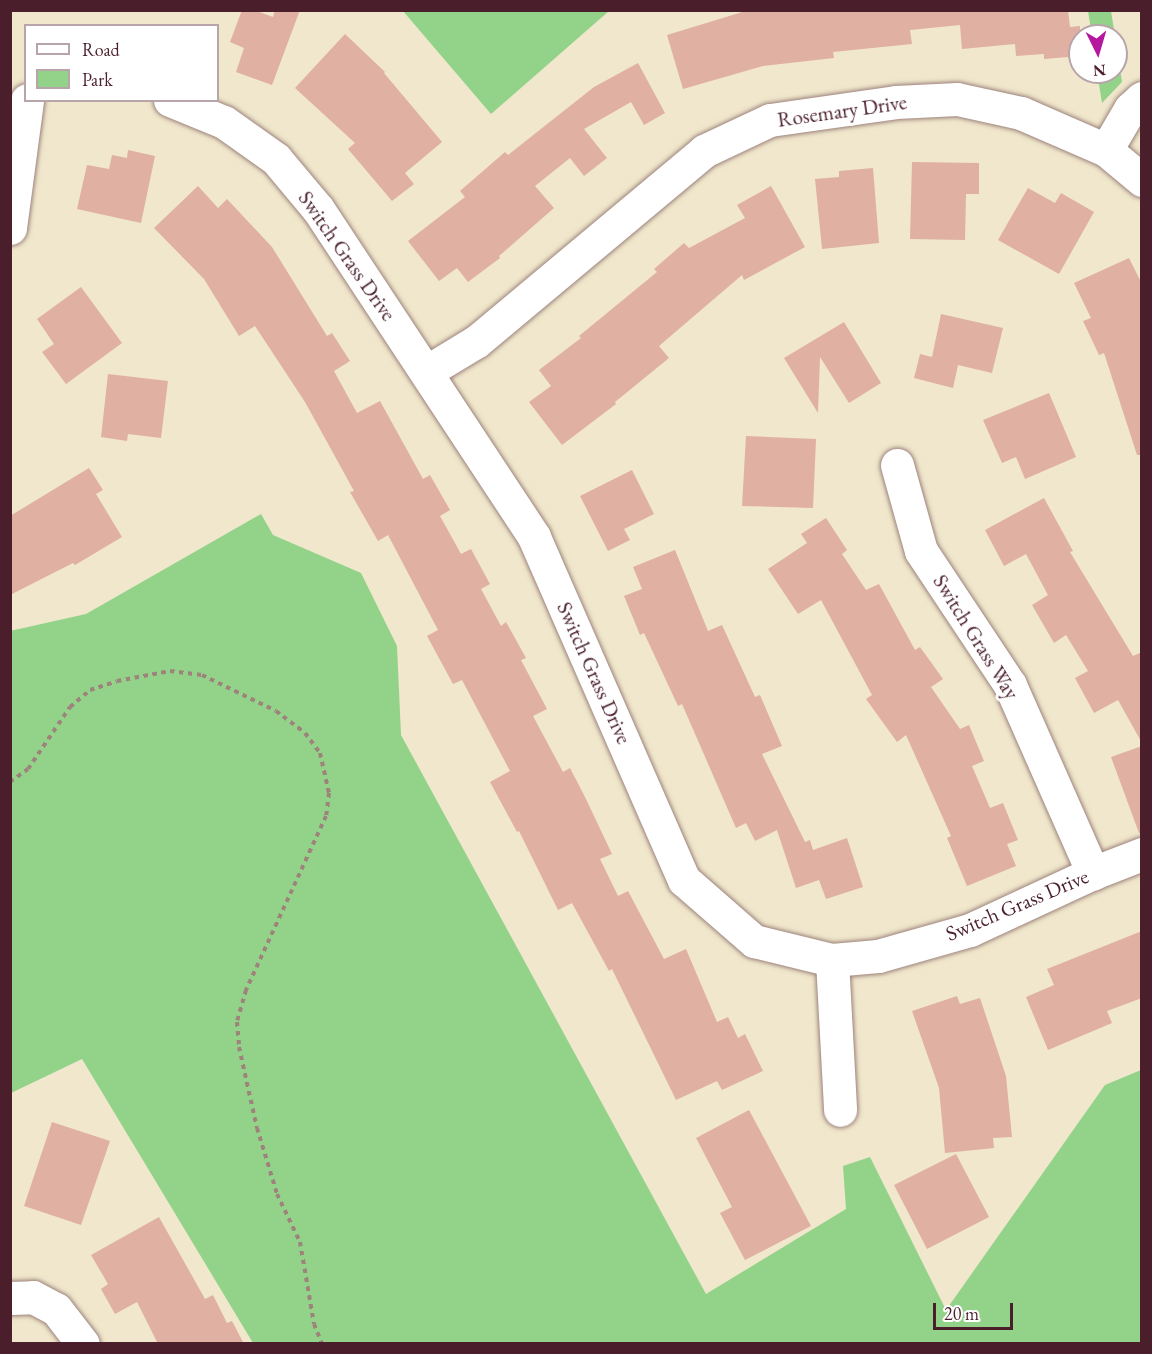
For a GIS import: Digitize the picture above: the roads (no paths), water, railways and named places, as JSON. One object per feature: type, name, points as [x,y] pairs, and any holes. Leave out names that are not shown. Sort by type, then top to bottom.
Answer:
[{"type":"street","points":[[1106,150],[1130,109],[1142,98]]},
{"type":"street","name":"Rosemary Drive","points":[[426,372],[477,341],[704,151],[770,120],[896,102],[957,99],[1021,113],[1106,150],[1142,180]]},
{"type":"street","points":[[10,228],[27,102]]},
{"type":"street","name":"Switch Grass Drive","points":[[175,102],[224,122],[276,159],[318,209],[534,537],[684,880],[754,941],[832,960],[878,956],[970,930],[1093,873],[1142,854]]},
{"type":"street","name":"Switch Grass Way","points":[[897,465],[921,550],[1010,685],[1093,873]]},
{"type":"street","points":[[832,960],[840,1110]]},
{"type":"street","points":[[10,1298],[33,1297],[56,1309],[82,1344]]}]
